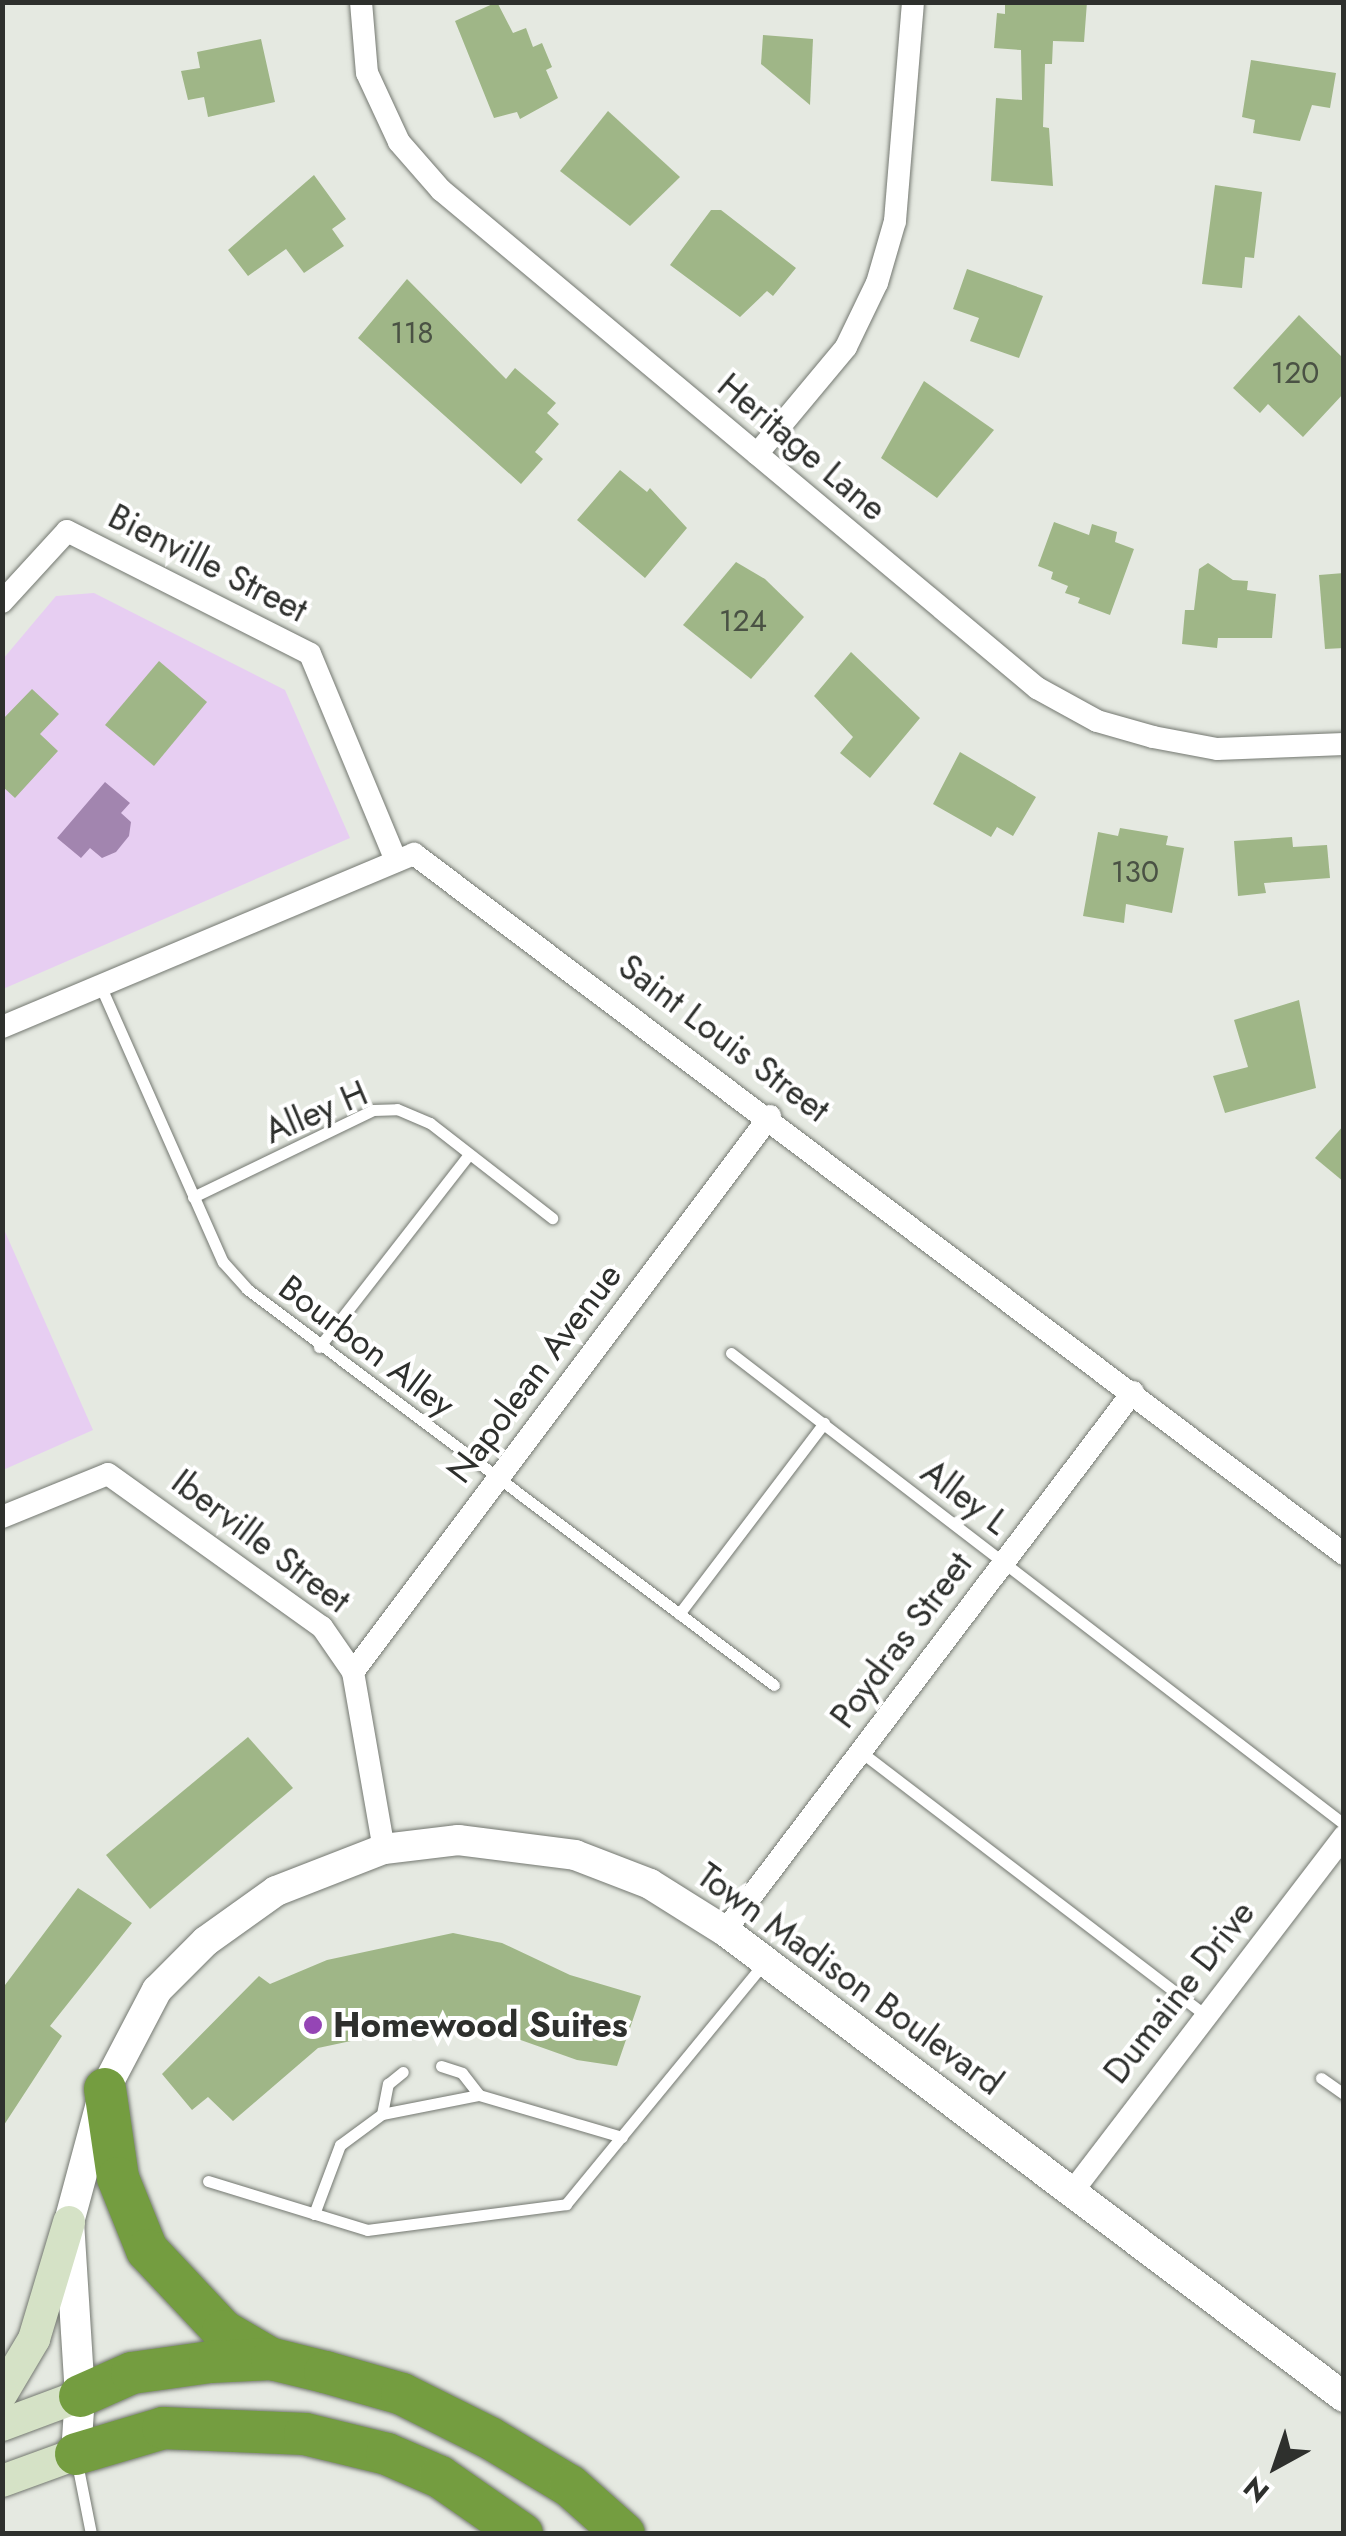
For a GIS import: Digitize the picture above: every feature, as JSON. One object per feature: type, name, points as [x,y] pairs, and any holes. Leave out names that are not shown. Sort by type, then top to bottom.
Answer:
[{"type":"highway","points":[[106,2089],[118,2178],[147,2250],[188,2300],[223,2331],[272,2359],[402,2394],[490,2438],[570,2486],[624,2534]]},
{"type":"highway","points":[[80,2396],[132,2372],[272,2359]]},
{"type":"highway","points":[[76,2454],[163,2428],[304,2434],[386,2454],[440,2478],[522,2534]]},
{"type":"main road","points":[[2,2393],[34,2338],[69,2222]]},
{"type":"main road","points":[[2,2425],[80,2396]]},
{"type":"main road","points":[[2,2481],[76,2454]]},
{"type":"street","name":"Heritage Lane","points":[[360,2],[367,73],[399,142],[441,190],[1038,688],[1098,721],[1217,748],[1344,744]]},
{"type":"street","points":[[756,454],[846,346],[877,284],[894,221],[914,2]]},
{"type":"street","name":"Bienville Street","points":[[2,602],[67,531],[310,654],[396,861]]},
{"type":"street","name":"Saint Louis Street","points":[[396,861],[414,854],[434,864],[1344,1554]]},
{"type":"street","points":[[2,1026],[396,861]]},
{"type":"street","name":"Napolean Avenue","points":[[353,1672],[770,1116]]},
{"type":"street","name":"Poydras Street","points":[[725,1931],[1133,1392]]},
{"type":"street","name":"Iberville Street","points":[[2,1517],[108,1474],[322,1627],[353,1672],[384,1849]]},
{"type":"street","name":"Dumaine Drive","points":[[1072,2192],[1204,2014],[1344,1836]]},
{"type":"street","name":"Town Madison Boulevard","points":[[76,2454],[80,2396],[69,2222],[106,2089],[157,1990],[206,1940],[276,1891],[384,1849],[504,1842],[575,1855],[650,1884],[725,1931],[1344,2397]]},
{"type":"lane","name":"Bourbon Alley","points":[[100,985],[223,1262],[319,1347],[774,1685]]},
{"type":"lane","name":"Alley H","points":[[193,1198],[373,1110],[397,1110],[430,1123],[552,1218]]},
{"type":"lane","points":[[319,1347],[469,1154]]},
{"type":"lane","name":"Alley L","points":[[731,1353],[1344,1824]]},
{"type":"lane","points":[[679,1614],[824,1423]]},
{"type":"lane","points":[[860,1752],[1204,2014]]},
{"type":"lane","points":[[208,2180],[367,2230],[566,2204],[765,1961]]},
{"type":"lane","points":[[441,2066],[462,2073],[479,2095]]},
{"type":"lane","points":[[382,2114],[388,2084],[403,2072]]},
{"type":"lane","points":[[1321,2078],[1344,2094]]},
{"type":"lane","points":[[314,2214],[340,2145],[382,2114],[479,2095],[622,2136]]},
{"type":"lane","points":[[76,2454],[91,2534]]},
{"type":"shaded area","points":[[94,593],[285,690],[350,838],[3,989],[3,659],[56,596]]},
{"type":"shaded area","points":[[105,782],[130,803],[121,813],[131,822],[129,836],[116,852],[102,858],[90,848],[81,858],[57,838]]},
{"type":"shaded area","points":[[2,1225],[93,1430],[3,1470],[2,1470]]},
{"type":"building","points":[[497,2],[513,33],[526,28],[533,47],[542,43],[552,67],[546,70],[558,98],[520,119],[517,112],[494,118],[455,21]]},
{"type":"building","points":[[1005,2],[1087,2],[1084,42],[1053,41],[1052,64],[1045,64],[1043,127],[1049,128],[1053,186],[991,181],[996,98],[1022,100],[1021,50],[994,48],[997,13],[1005,14]]},
{"type":"building","points":[[763,35],[813,39],[810,105],[761,64]]},
{"type":"building","points":[[261,39],[275,102],[208,117],[204,97],[188,100],[181,71],[200,68],[197,52]]},
{"type":"building","points":[[1251,60],[1336,73],[1330,108],[1312,105],[1300,141],[1253,133],[1255,120],[1242,117]]},
{"type":"building","points":[[608,111],[680,177],[630,226],[560,171]]},
{"type":"building","points":[[314,175],[346,219],[332,229],[344,246],[304,273],[286,249],[248,276],[228,250]]},
{"type":"building","points":[[1215,185],[1262,192],[1254,258],[1245,257],[1242,288],[1202,284]]},
{"type":"building","points":[[711,210],[721,210],[796,268],[773,296],[767,291],[740,317],[670,265]]},
{"type":"building","points":[[967,269],[1043,296],[1019,358],[970,341],[979,318],[953,309]]},
{"type":"building","points":[[407,279],[506,379],[515,368],[556,403],[547,413],[559,424],[535,452],[543,459],[521,484],[358,338]]},
{"type":"building","points":[[1299,315],[1344,359],[1344,393],[1303,437],[1268,404],[1260,413],[1233,388]]},
{"type":"building","points":[[924,381],[994,430],[937,498],[881,458]]},
{"type":"building","points":[[620,470],[647,492],[650,488],[687,528],[645,578],[577,520]]},
{"type":"building","points":[[1054,522],[1089,535],[1092,524],[1117,532],[1115,542],[1134,549],[1110,615],[1078,603],[1080,598],[1065,593],[1068,586],[1051,579],[1053,572],[1038,566]]},
{"type":"building","points":[[736,562],[765,579],[804,617],[751,679],[683,625]]},
{"type":"building","points":[[1208,563],[1233,580],[1248,581],[1247,590],[1276,594],[1272,638],[1218,638],[1217,648],[1182,644],[1185,610],[1194,610],[1199,569]]},
{"type":"building","points":[[1344,573],[1344,648],[1325,649],[1319,575]]},
{"type":"building","points":[[851,652],[920,718],[870,778],[840,753],[853,737],[814,696]]},
{"type":"building","points":[[159,661],[207,702],[154,766],[105,725]]},
{"type":"building","points":[[32,689],[59,714],[40,734],[58,751],[15,798],[2,786],[2,720]]},
{"type":"building","points":[[960,752],[1036,797],[1013,836],[997,827],[991,837],[933,804]]},
{"type":"building","points":[[1120,828],[1168,836],[1166,845],[1184,848],[1172,913],[1126,904],[1124,923],[1083,916],[1098,832],[1118,836]]},
{"type":"building","points":[[1292,837],[1293,847],[1327,845],[1330,878],[1264,883],[1266,893],[1238,896],[1234,841]]},
{"type":"building","points":[[1299,1000],[1316,1088],[1225,1113],[1213,1076],[1248,1067],[1234,1020]]},
{"type":"building","points":[[1344,1125],[1344,1182],[1315,1158]]},
{"type":"building","points":[[248,1737],[293,1788],[150,1909],[106,1855]]},
{"type":"building","points":[[78,1888],[132,1923],[50,2026],[62,2036],[2,2128],[2,1989]]},
{"type":"building","name":"Homewood Suites","points":[[453,1933],[502,1943],[570,1975],[641,1996],[617,2066],[577,2060],[459,2018],[318,2048],[233,2121],[208,2097],[192,2110],[162,2074],[259,1976],[270,1984],[327,1960]]},
{"type":"place","name":"Homewood Suites","points":[[313,2025]]}]
